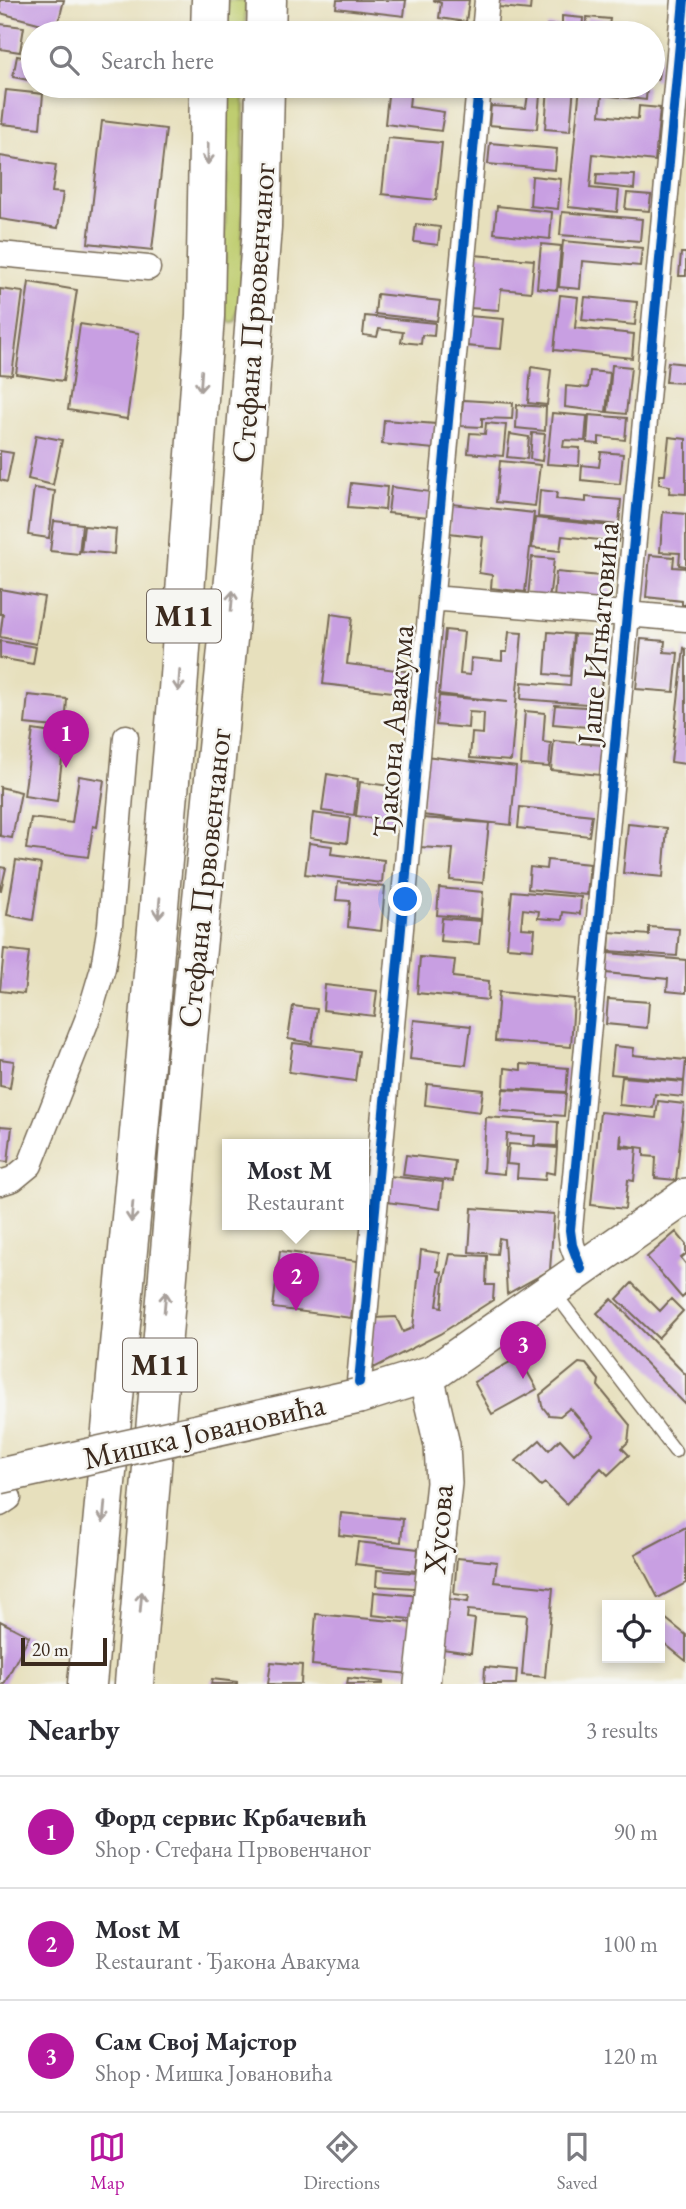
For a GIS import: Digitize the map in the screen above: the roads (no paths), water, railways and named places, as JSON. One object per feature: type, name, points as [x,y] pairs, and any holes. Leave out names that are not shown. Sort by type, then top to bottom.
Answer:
[{"type":"highway","points":[[210,21],[211,0]]},
{"type":"highway","points":[[267,0],[267,21]]},
{"type":"highway","name":"Стефана Првовенчаног","points":[[97,1586],[179,677],[205,316],[209,98]]},
{"type":"highway","name":"Стефана Првовенчаног","points":[[136,1679],[186,1059],[236,559],[262,227],[265,98]]},
{"type":"highway","points":[[74,1684],[83,1634],[97,1586]]},
{"type":"highway","name":"M11","points":[[87,1684],[97,1586]]},
{"type":"main road","name":"Мишка Јовановића","points":[[3,1492],[359,1389],[426,1376],[446,1365],[581,1269],[682,1206]]},
{"type":"main road","name":"Хусова","points":[[422,1684],[444,1483],[442,1445],[426,1376]]},
{"type":"street","points":[[485,21],[487,0]]},
{"type":"street","name":"Јаше Игњатовића","points":[[581,1269],[572,1245],[570,1230],[684,0]]},
{"type":"street","name":"Ђакона Авакума","points":[[359,1389],[478,98]]},
{"type":"street","points":[[0,254],[148,268]]},
{"type":"street","points":[[432,598],[686,619]]},
{"type":"street","points":[[0,1183],[13,1179],[30,1165],[89,1015],[103,968],[110,925],[126,737]]},
{"type":"lane","points":[[553,1290],[675,1451]]},
{"type":"place","name":"Форд сервис Крбачевић","points":[[66,768]]},
{"type":"place","name":"Most M","points":[[296,1311]]},
{"type":"place","name":"Сам Свој Мајстор","points":[[523,1379]]}]
